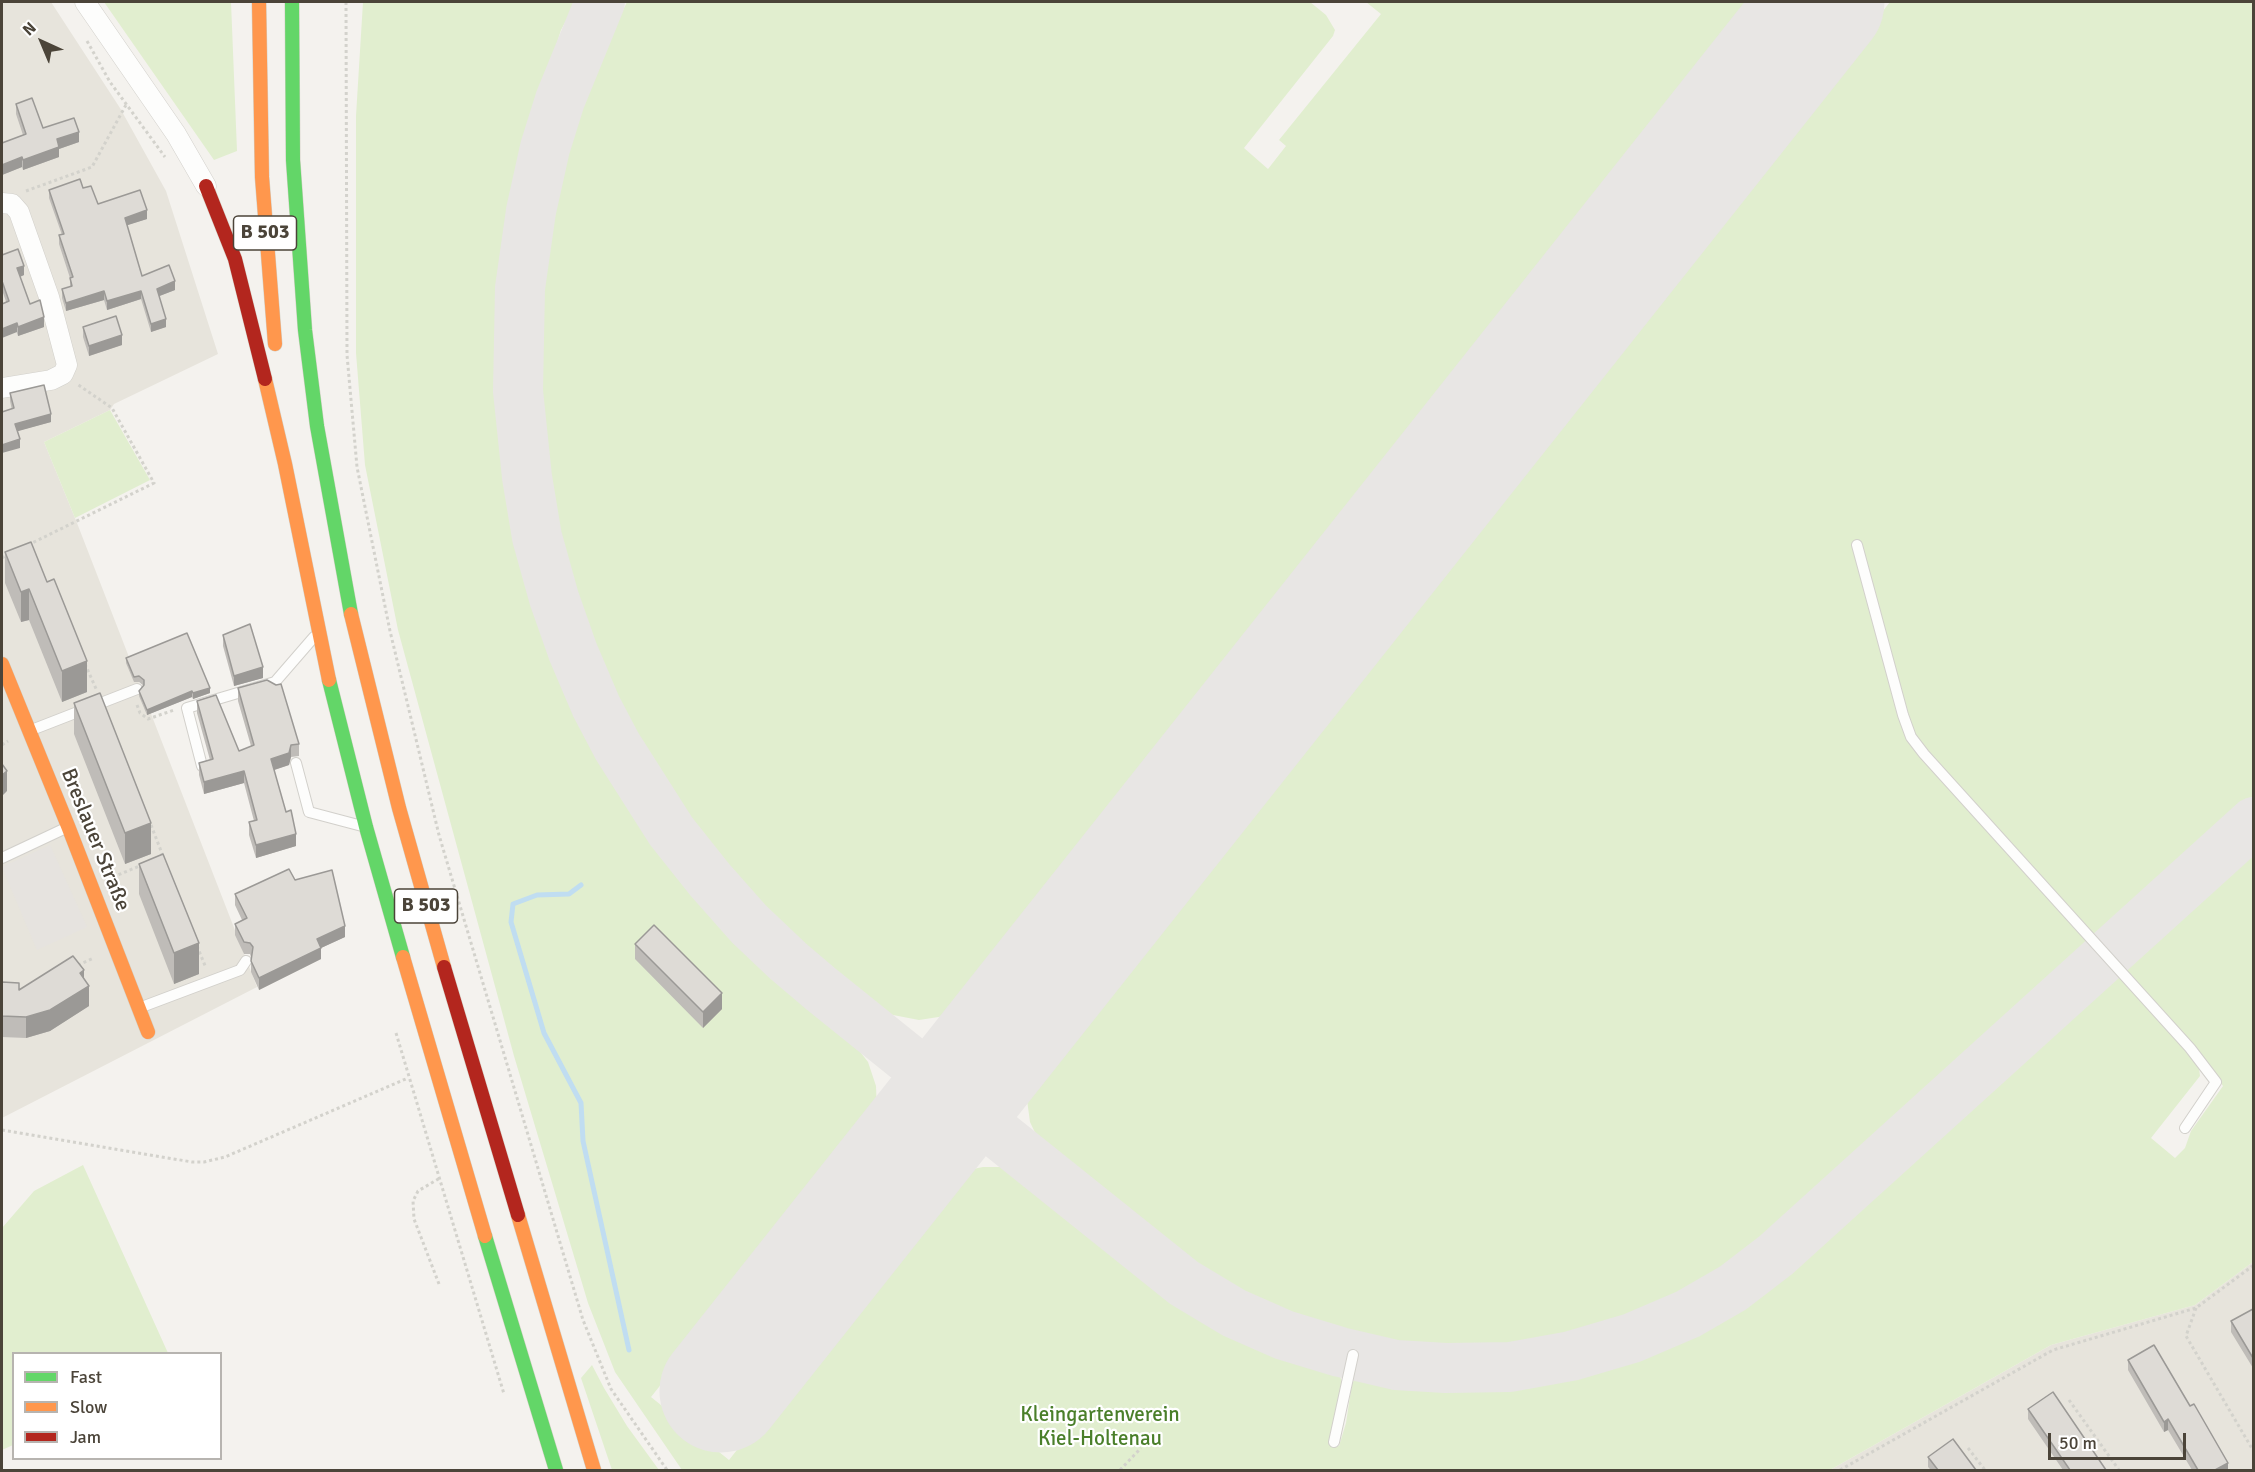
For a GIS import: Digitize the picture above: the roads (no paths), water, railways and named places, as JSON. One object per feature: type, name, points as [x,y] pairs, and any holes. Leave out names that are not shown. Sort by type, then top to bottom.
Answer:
[{"type":"main road","name":"B 503","points":[[259,2],[262,177],[285,464],[337,717],[366,827],[465,1171],[556,1470]]},
{"type":"main road","name":"B 503","points":[[292,2],[293,160],[305,330],[321,448],[357,644],[427,909],[594,1470]]},
{"type":"main road","points":[[206,186],[238,268],[285,464]]},
{"type":"main road","name":"Breslauer Straße","points":[[2,664],[148,1032]]},
{"type":"street","points":[[85,2],[176,134],[206,186]]},
{"type":"street","points":[[2,388],[51,380],[63,374],[67,365],[49,297],[19,212],[7,203]]},
{"type":"lane","points":[[1857,545],[1911,737],[2190,1048],[2216,1082],[2185,1128]]},
{"type":"lane","points":[[202,766],[187,708],[276,686],[319,632]]},
{"type":"lane","points":[[29,731],[134,691]]},
{"type":"lane","points":[[296,763],[309,812],[366,827]]},
{"type":"lane","points":[[2,858],[68,826]]},
{"type":"lane","points":[[139,1008],[240,970],[246,961]]},
{"type":"lane","points":[[1334,1442],[1353,1355]]},
{"type":"waterway","points":[[581,885],[569,894],[537,895],[513,904],[511,922],[544,1033],[581,1103],[583,1141],[629,1350]]},
{"type":"park label","name":"Kleingartenverein Kiel-Holtenau","points":[[1100,1427]]}]
